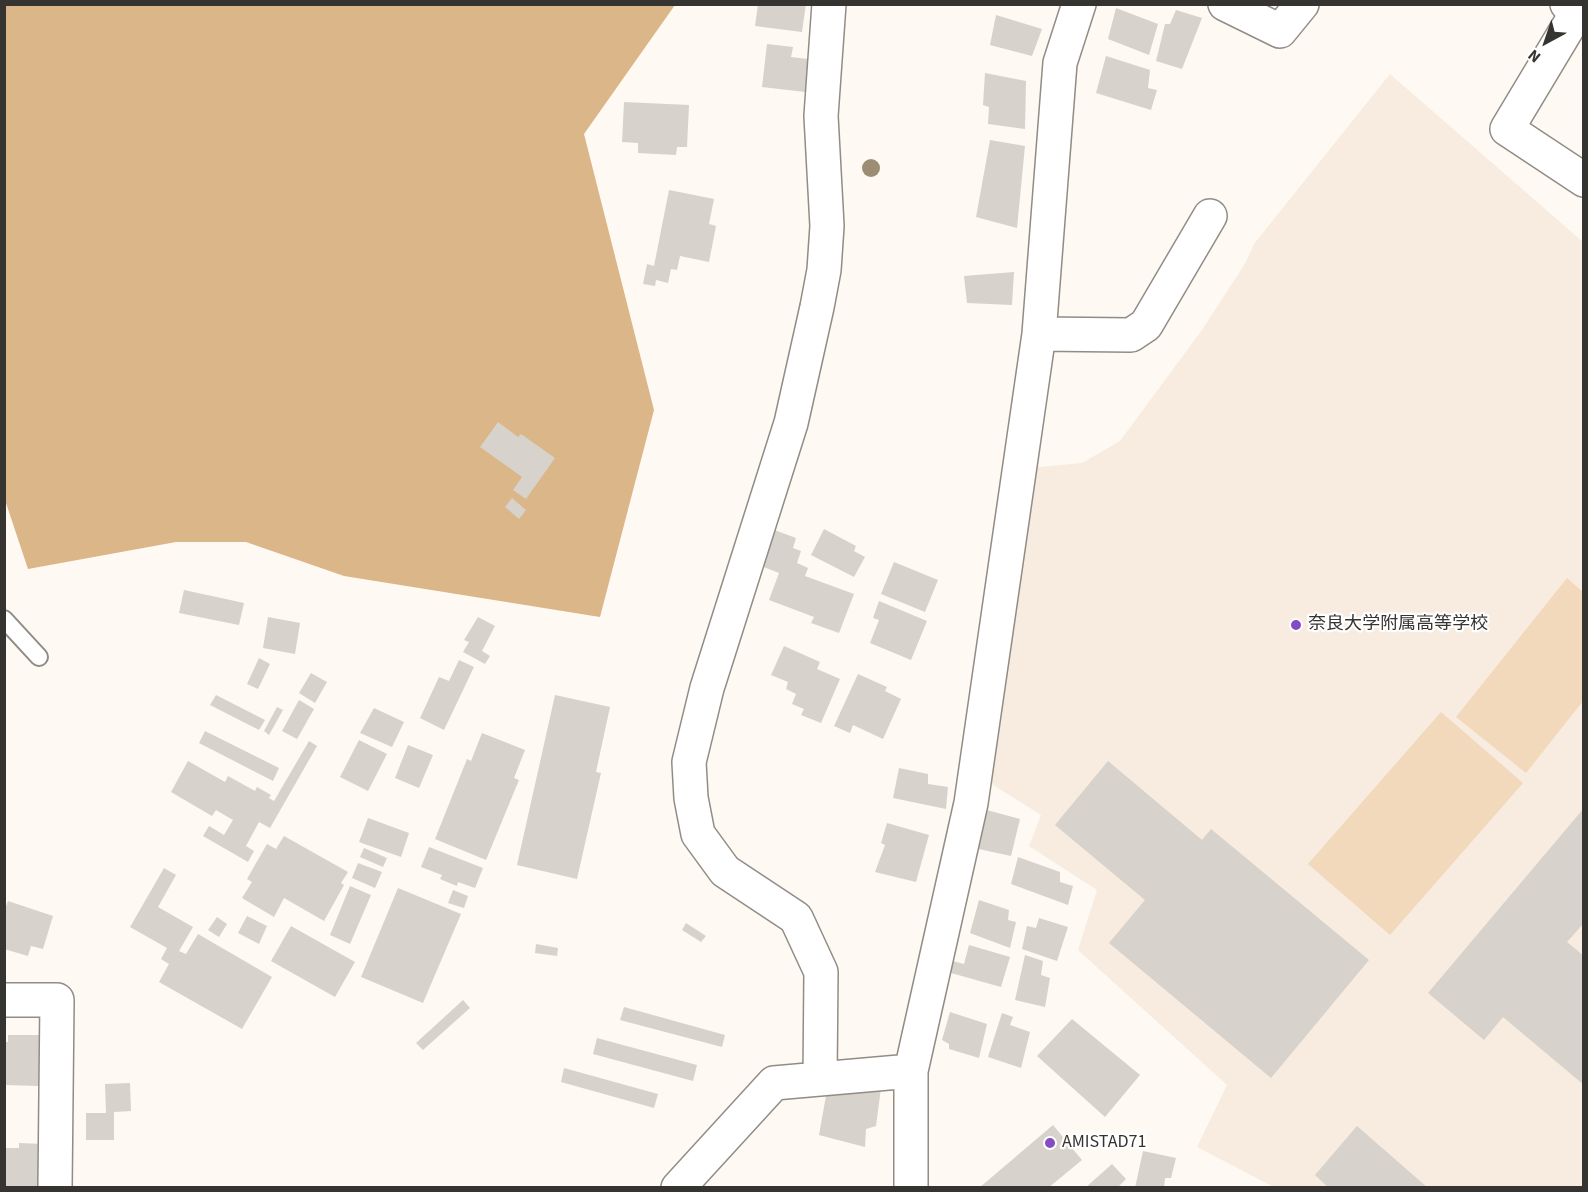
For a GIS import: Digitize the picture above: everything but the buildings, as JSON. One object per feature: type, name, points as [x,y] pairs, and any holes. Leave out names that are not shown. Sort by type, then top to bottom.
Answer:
[{"type":"street","points":[[820,1079],[821,972],[796,918],[725,871],[698,834],[691,798],[689,762],[707,688],[790,423],[819,297],[827,226],[820,116],[829,4]]},
{"type":"street","points":[[911,1188],[911,1071],[971,803],[1039,334],[1060,63],[1079,4]]},
{"type":"street","points":[[1225,4],[1280,31],[1302,4]]},
{"type":"street","points":[[1567,4],[1576,14],[1507,129],[1584,180]]},
{"type":"street","points":[[1039,334],[1131,335],[1146,325],[1210,216]]},
{"type":"street","points":[[4,1000],[57,1000],[55,1188]]},
{"type":"street","points":[[678,1188],[774,1083],[911,1071]]},
{"type":"lane","points":[[4,619],[39,657]]},
{"type":"shaded area","points":[[4,5],[675,5],[584,134],[654,410],[600,617],[344,576],[246,542],[176,542],[28,569],[4,497]]},
{"type":"shaded area","name":"奈良大学附属高等学校","points":[[1390,74],[1583,242],[1583,1187],[1274,1187],[1197,1147],[1227,1085],[1078,950],[1097,890],[1029,846],[1041,815],[987,781],[1029,468],[1082,463],[1120,441],[1202,330],[1246,262],[1254,244]]},
{"type":"shaded area","points":[[1567,578],[1583,592],[1583,701],[1526,773],[1456,717]]},
{"type":"shaded area","points":[[1441,712],[1523,783],[1390,935],[1308,864]]},
{"type":"place","name":"奈良大学附属高等学校","points":[[1296,625]]},
{"type":"place","name":"AMISTAD71","points":[[1050,1143]]}]
